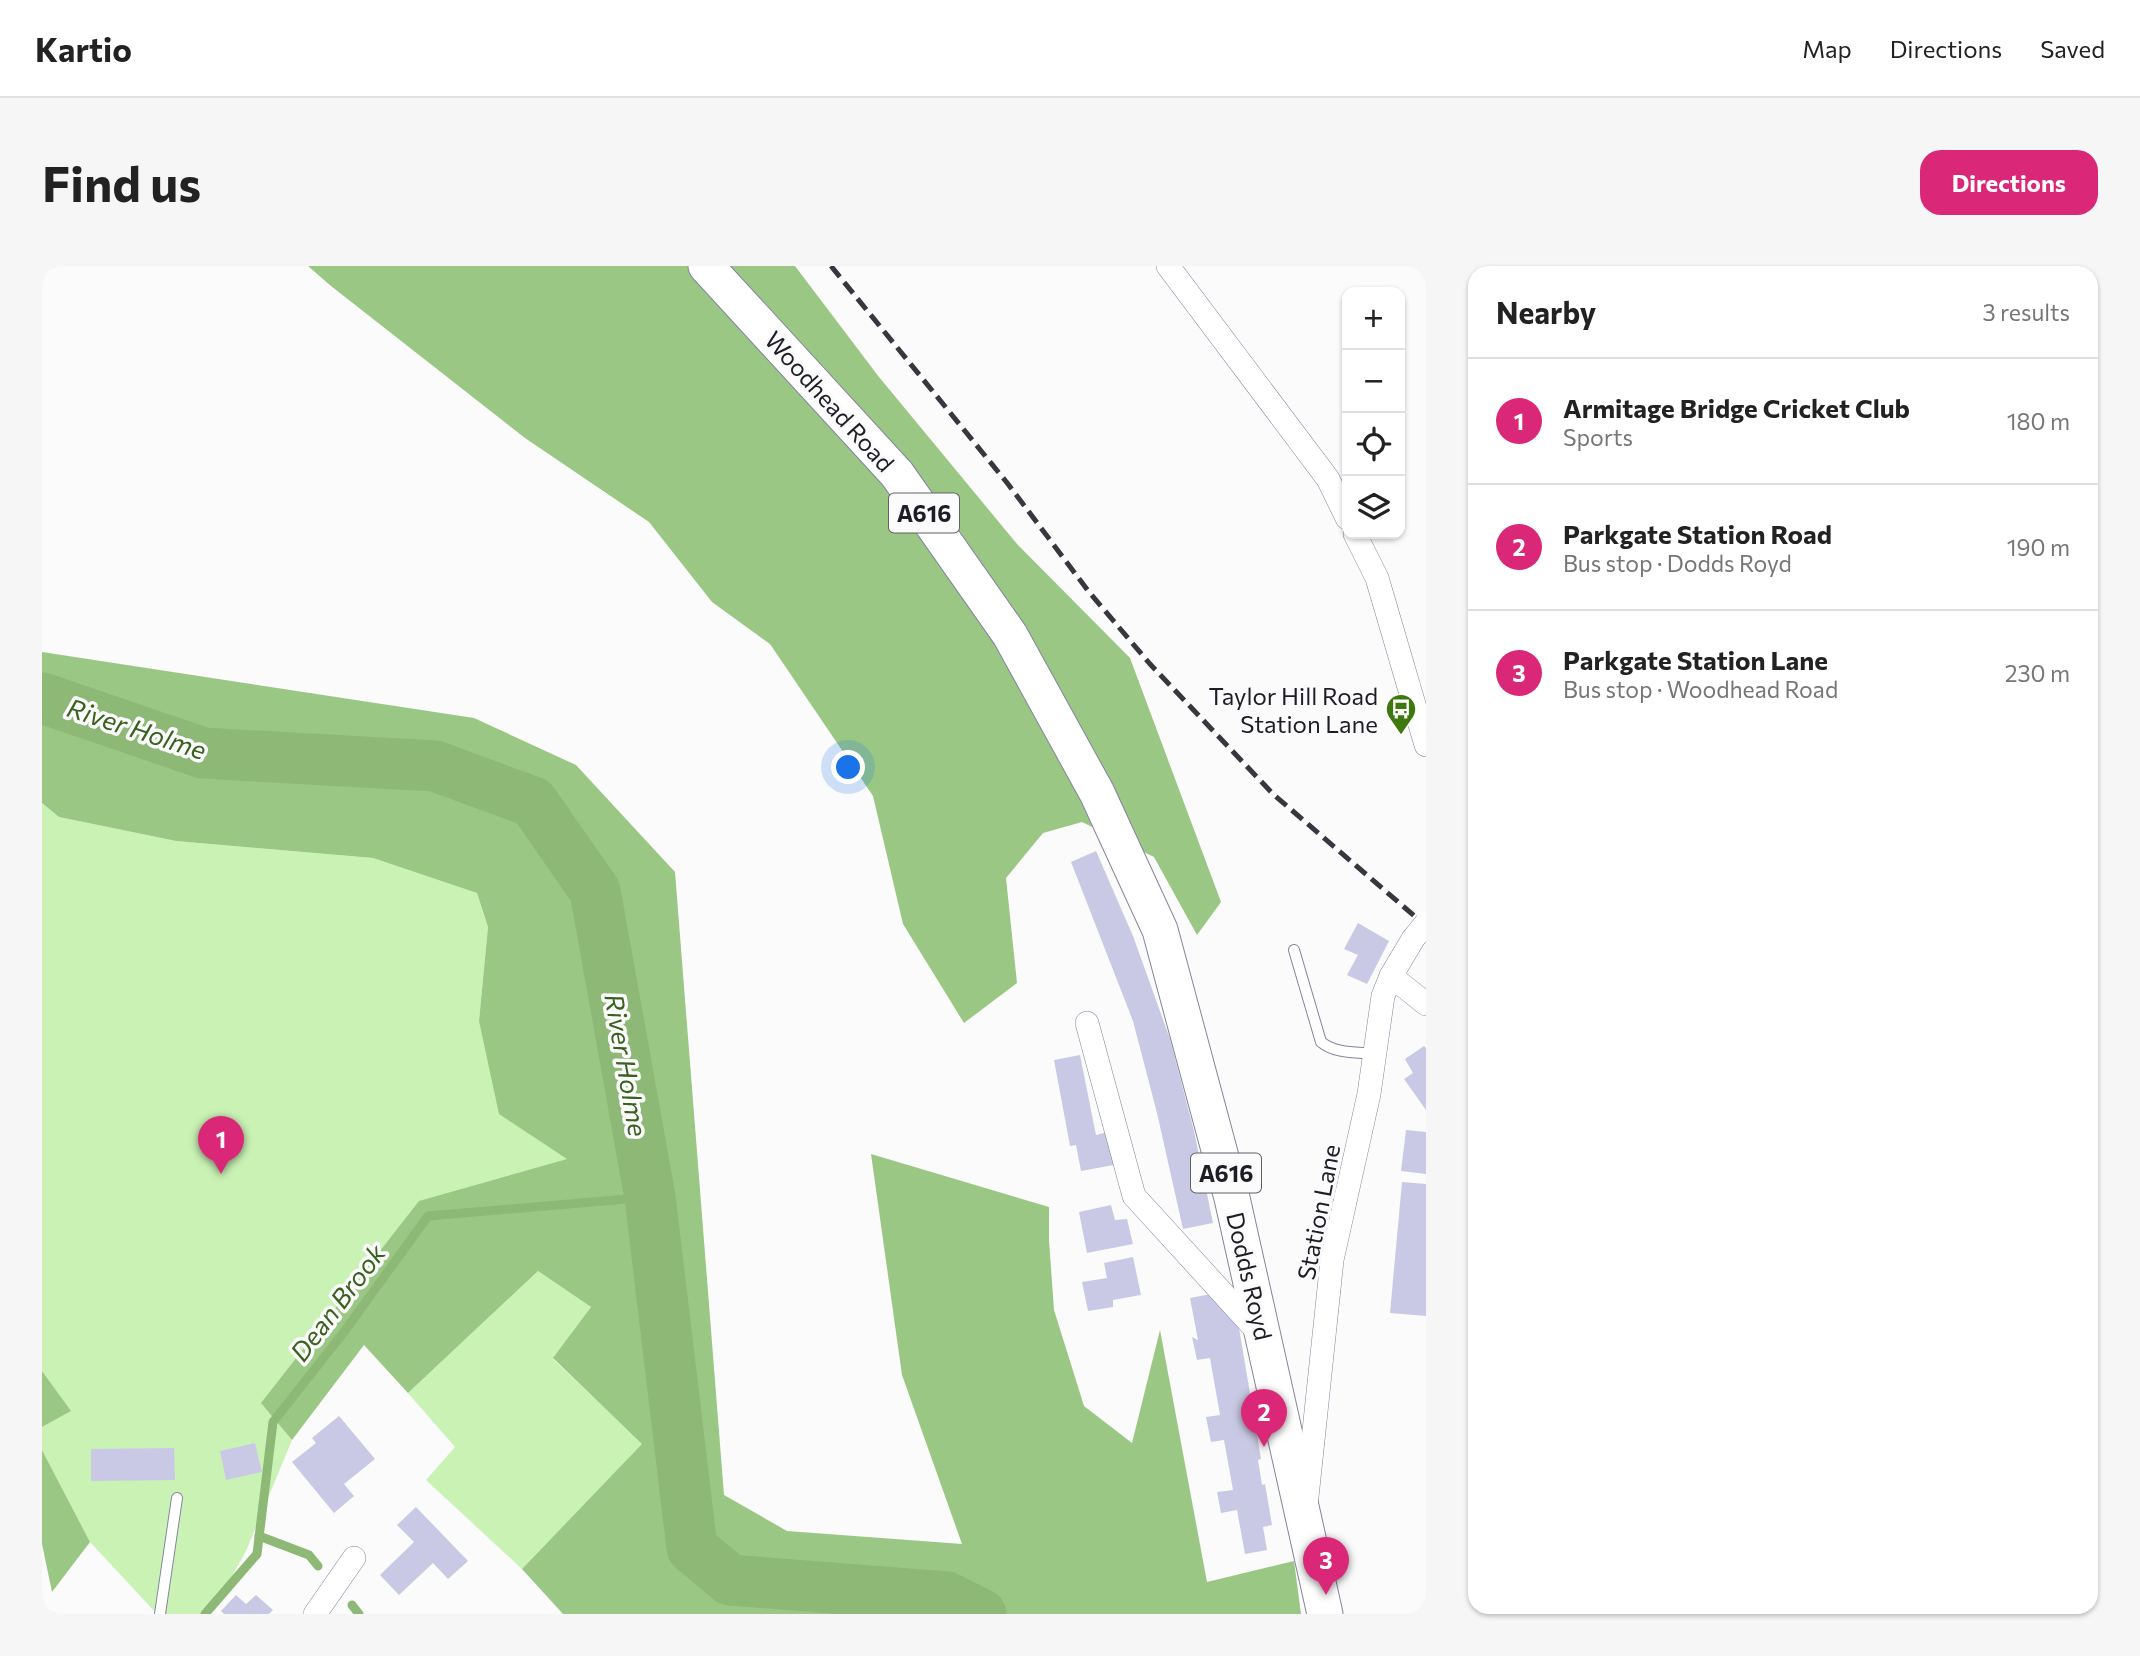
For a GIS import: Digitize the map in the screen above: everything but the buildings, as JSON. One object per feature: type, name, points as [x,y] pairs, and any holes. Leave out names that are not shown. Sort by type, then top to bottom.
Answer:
[{"type":"main road","name":"Woodhead Road","points":[[706,266],[897,474],[1010,635],[1097,793],[1115,832]]},
{"type":"main road","name":"Dodds Royd","points":[[1115,832],[1160,930],[1233,1198],[1304,1524]]},
{"type":"main road","name":"A616","points":[[1304,1524],[1325,1614]]},
{"type":"street","points":[[1168,266],[1328,479],[1342,508]]},
{"type":"street","points":[[1358,539],[1377,578],[1426,745]]},
{"type":"street","name":"Station Lane","points":[[1304,1524],[1332,1260],[1369,1094],[1383,996],[1391,976],[1420,931]]},
{"type":"street","points":[[1391,976],[1426,1004]]},
{"type":"street","points":[[1087,1023],[1134,1196],[1265,1339]]},
{"type":"street","points":[[315,1614],[354,1558]]},
{"type":"lane","points":[[1293,950],[1321,1042],[1340,1051],[1375,1054]]},
{"type":"lane","points":[[160,1614],[177,1498]]},
{"type":"green space","points":[[308,266],[795,266],[879,377],[1017,544],[1130,658],[1221,902],[1197,935],[1154,857],[1082,822],[1043,833],[1006,878],[1017,983],[964,1023],[903,924],[873,796],[770,644],[712,602],[649,522],[525,438]]},
{"type":"green space","points":[[42,652],[474,718],[576,765],[675,872],[724,1495],[787,1531],[962,1544],[902,1375],[871,1154],[1049,1207],[1054,1310],[1084,1406],[1132,1443],[1160,1330],[1207,1582],[1294,1561],[1301,1614],[563,1614],[522,1569],[642,1444],[553,1358],[591,1307],[538,1271],[408,1393],[364,1345],[292,1440],[261,1403],[419,1201],[567,1159],[499,1114],[479,1021],[488,927],[477,893],[373,858],[176,841],[59,817],[42,803]]},
{"type":"green space","points":[[42,803],[59,817],[176,841],[373,858],[477,893],[488,927],[479,1021],[568,1160],[511,1176],[262,1403],[292,1440],[246,1551],[211,1614],[157,1614],[90,1542],[42,1450],[42,1427],[70,1411],[42,1371]]},
{"type":"green space","points":[[538,1271],[591,1307],[553,1359],[643,1444],[522,1569],[426,1480],[455,1447],[408,1393]]},
{"type":"green space","points":[[42,1371],[71,1411],[42,1427]]},
{"type":"green space","points":[[42,1450],[90,1542],[52,1592],[42,1544]]},
{"type":"waterway","name":"River Holme","points":[[42,698],[203,753],[435,766],[533,802],[595,891],[650,1197],[692,1548],[730,1580],[947,1597],[981,1614]]},
{"type":"waterway","name":"Dean Brook","points":[[205,1614],[257,1554],[273,1422],[344,1332],[428,1216],[650,1197]]},
{"type":"waterway","points":[[259,1536],[309,1555],[318,1566]]},
{"type":"waterway","points":[[352,1605],[359,1614]]},
{"type":"railway","points":[[831,266],[1008,484],[1089,592],[1150,664],[1273,794],[1426,926]]},
{"type":"place","name":"Taylor Hill Road Station Lane","points":[[1401,736]]},
{"type":"place","name":"Armitage Bridge Cricket Club","points":[[221,1174]]},
{"type":"place","name":"Parkgate Station Road","points":[[1264,1447]]},
{"type":"place","name":"Parkgate Station Lane","points":[[1326,1595]]}]
